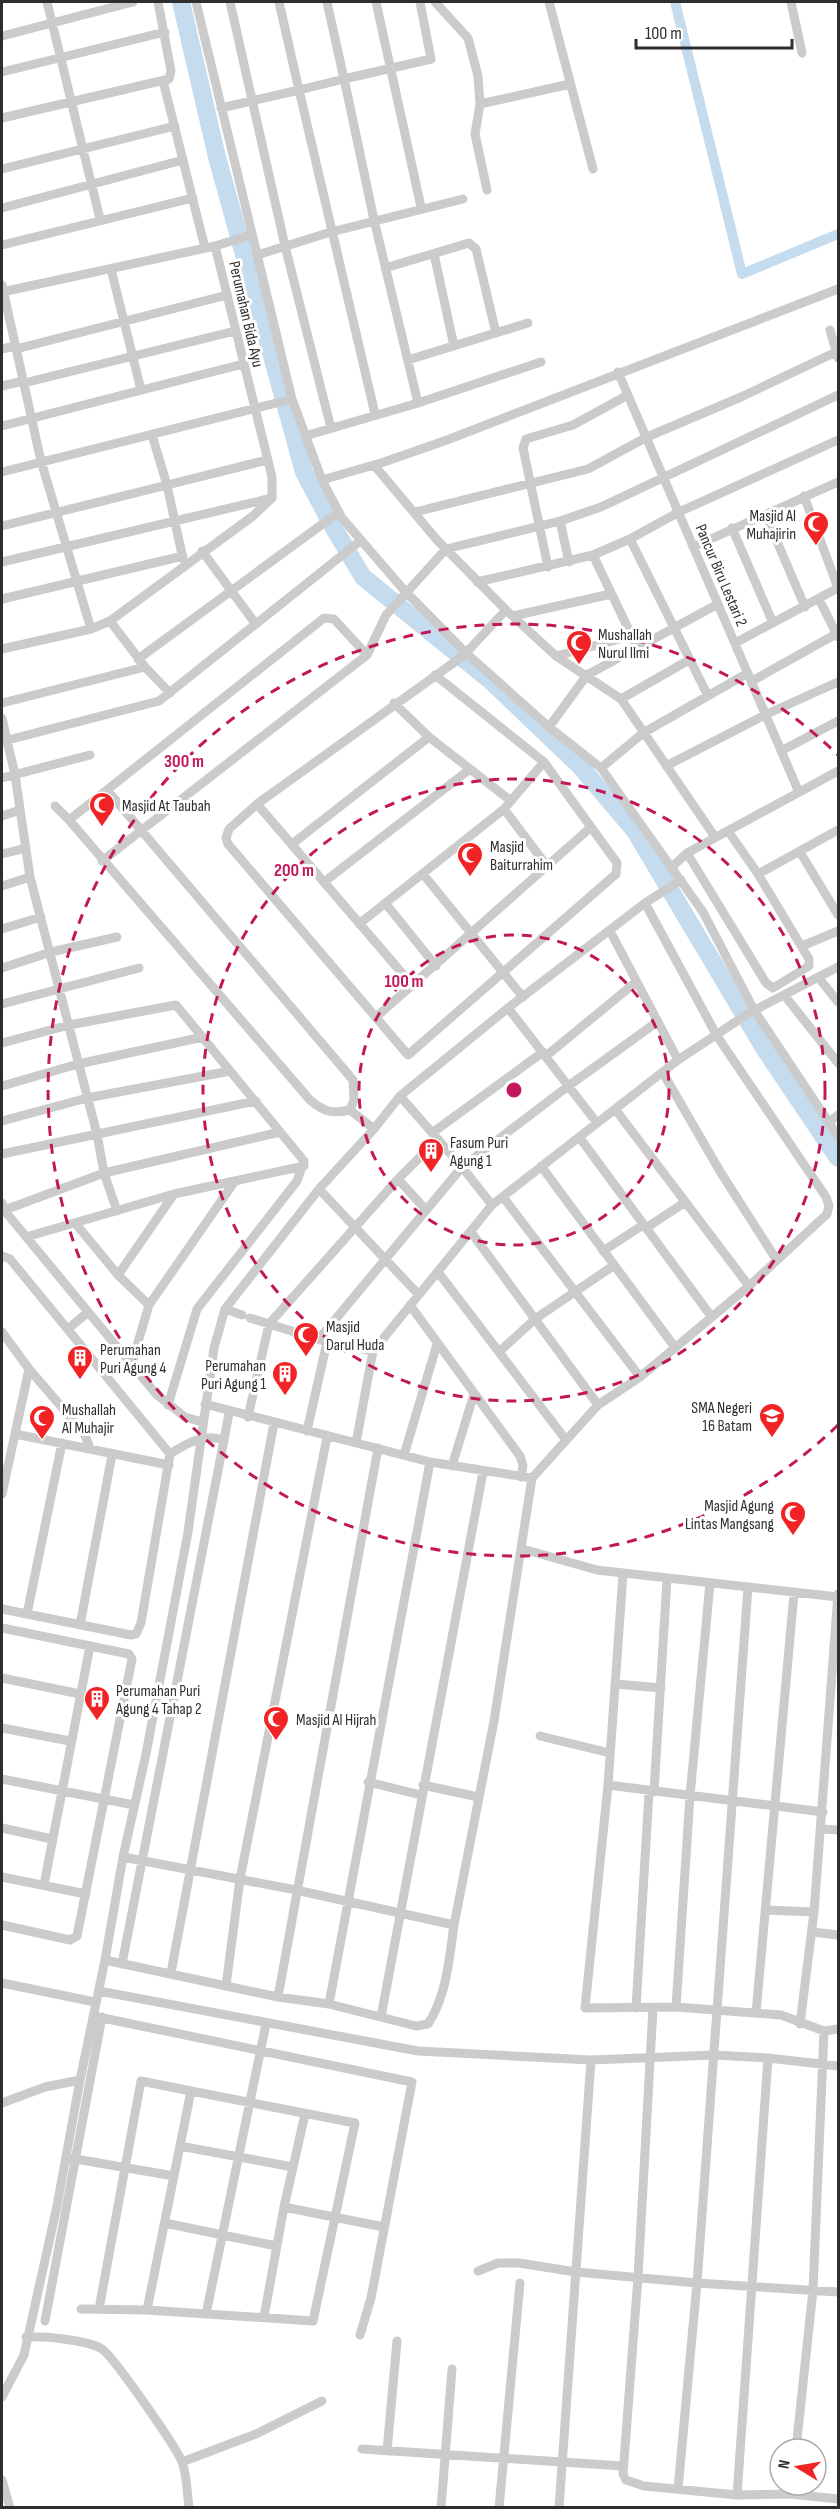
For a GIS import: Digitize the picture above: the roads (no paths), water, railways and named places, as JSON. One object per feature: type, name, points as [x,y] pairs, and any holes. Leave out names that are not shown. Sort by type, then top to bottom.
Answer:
[{"type":"street","points":[[47,2],[100,219]]},
{"type":"street","points":[[2,36],[52,21],[133,2]]},
{"type":"street","points":[[2,118],[169,79],[171,71],[158,2]]},
{"type":"street","points":[[196,2],[221,108],[243,238],[257,255],[287,401],[305,436],[336,514],[404,597],[464,655],[601,768],[673,866],[677,882],[712,928],[751,1012],[838,1136]]},
{"type":"street","points":[[230,2],[285,246],[331,428]]},
{"type":"street","points":[[279,2],[375,414]]},
{"type":"street","points":[[327,2],[374,220],[418,403]]},
{"type":"street","points":[[376,2],[421,207]]},
{"type":"street","points":[[221,108],[431,59],[420,2]]},
{"type":"street","points":[[435,2],[468,38],[478,76],[480,104],[475,134],[487,190]]},
{"type":"street","points":[[549,2],[594,169]]},
{"type":"street","points":[[790,2],[801,52]]},
{"type":"street","points":[[2,72],[165,32]]},
{"type":"street","name":"Perumahan Bida Ayu","points":[[163,81],[193,198],[227,295],[273,486],[272,498]]},
{"type":"street","points":[[480,104],[570,84]]},
{"type":"street","points":[[2,169],[175,126]]},
{"type":"street","points":[[2,208],[183,160]]},
{"type":"street","points":[[2,245],[100,219],[193,198]]},
{"type":"street","points":[[257,255],[421,207],[463,199]]},
{"type":"street","points":[[91,629],[41,462],[2,290],[210,247],[243,238]]},
{"type":"street","points":[[385,268],[469,243],[476,249],[496,333]]},
{"type":"street","points":[[434,254],[454,346]]},
{"type":"street","points":[[111,268],[141,390]]},
{"type":"street","points":[[322,480],[374,465],[489,423],[837,290],[838,301]]},
{"type":"street","points":[[2,350],[124,323],[227,295]]},
{"type":"street","points":[[408,360],[528,323]]},
{"type":"street","points":[[415,512],[532,485],[588,469],[647,437],[837,355],[830,330]]},
{"type":"street","points":[[2,386],[235,331]]},
{"type":"street","points":[[305,436],[418,403],[541,362]]},
{"type":"street","points":[[2,426],[243,364]]},
{"type":"street","name":"Pancur Biru Lestari 2","points":[[618,372],[798,790]]},
{"type":"street","points":[[548,567],[523,447],[526,439],[573,425],[628,395]]},
{"type":"street","points":[[102,861],[367,655],[390,611],[446,549],[560,521],[601,507],[838,395]]},
{"type":"street","points":[[2,472],[287,401]]},
{"type":"street","points":[[152,435],[167,485],[183,560]]},
{"type":"street","points":[[477,582],[593,555],[630,539],[679,512],[838,440]]},
{"type":"street","points":[[2,526],[267,460]]},
{"type":"street","points":[[374,465],[393,492],[415,512],[477,582],[556,656],[621,699],[715,837]]},
{"type":"street","points":[[693,547],[838,482]]},
{"type":"street","points":[[735,643],[838,588],[804,496]]},
{"type":"street","points":[[2,562],[272,498]]},
{"type":"street","points":[[2,598],[183,560],[202,551],[253,516],[272,498]]},
{"type":"street","points":[[138,659],[336,514]]},
{"type":"street","points":[[766,516],[805,607]]},
{"type":"street","points":[[560,521],[569,562]]},
{"type":"street","points":[[732,528],[773,623]]},
{"type":"street","points":[[630,539],[708,696]]},
{"type":"street","points":[[4,741],[149,705],[170,693],[360,541]]},
{"type":"street","points":[[202,551],[255,623]]},
{"type":"street","points":[[593,555],[637,647]]},
{"type":"street","points":[[2,648],[91,629],[110,621],[183,560]]},
{"type":"street","points":[[435,675],[544,762],[617,862],[616,874],[408,1055],[228,844],[226,838],[229,829],[257,804],[394,703],[464,655],[510,613],[611,594]]},
{"type":"street","points":[[601,768],[643,733],[708,696],[838,635],[819,599]]},
{"type":"street","points":[[549,727],[587,675],[718,604]]},
{"type":"street","points":[[69,820],[324,618],[334,619],[367,655]]},
{"type":"street","points":[[110,621],[145,668],[170,693]]},
{"type":"street","points":[[556,656],[631,636]]},
{"type":"street","points":[[621,699],[689,660]]},
{"type":"street","points":[[2,703],[145,668]]},
{"type":"street","points":[[666,766],[767,714],[838,682]]},
{"type":"street","points":[[394,703],[429,737],[511,801]]},
{"type":"street","points":[[2,718],[4,741],[15,775],[30,877],[97,1134],[104,1173],[117,1211]]},
{"type":"street","points":[[782,751],[838,721]]},
{"type":"street","points":[[292,844],[429,737]]},
{"type":"street","points":[[2,778],[90,755]]},
{"type":"street","points":[[359,924],[504,809],[544,762]]},
{"type":"street","points":[[324,882],[470,769]]},
{"type":"street","points":[[673,866],[687,853],[798,790],[838,771]]},
{"type":"street","points":[[108,790],[140,831],[348,1073],[355,1088],[351,1110]]},
{"type":"street","points":[[257,804],[413,986]]},
{"type":"street","points":[[55,806],[310,1100],[322,1110],[334,1114],[351,1110]]},
{"type":"street","points":[[504,809],[547,866]]},
{"type":"street","points":[[2,816],[20,810]]},
{"type":"street","points":[[376,1017],[590,828]]},
{"type":"street","points":[[758,874],[838,830]]},
{"type":"street","points":[[687,853],[769,987],[773,988],[808,966],[810,959],[758,874],[728,831]]},
{"type":"street","points":[[2,854],[26,848]]},
{"type":"street","points":[[800,852],[838,915]]},
{"type":"street","points":[[423,874],[505,971],[524,997]]},
{"type":"street","points":[[2,886],[30,877]]},
{"type":"street","points":[[45,2321],[71,2158],[98,2016],[95,2002],[105,1960],[131,1804],[188,1532],[198,1439],[214,1348],[225,1310],[319,1189],[374,1129],[400,1096],[508,1008],[677,882]]},
{"type":"street","points":[[105,1960],[278,1997],[329,2004],[416,2026],[428,2024],[436,2012],[445,1982],[523,1549],[532,1478],[598,1405],[640,1377],[674,1346],[749,1286],[776,1258],[826,1214],[829,1206],[826,1197],[717,1036],[649,901]]},
{"type":"street","points":[[386,904],[436,966]]},
{"type":"street","points":[[2,929],[41,917]]},
{"type":"street","points":[[610,931],[678,1060]]},
{"type":"street","points":[[802,946],[838,931]]},
{"type":"street","points":[[2,968],[51,952],[117,937]]},
{"type":"street","points":[[356,1443],[373,1351],[492,1205],[678,1060],[751,1012],[838,967]]},
{"type":"street","points":[[2,1004],[139,968]]},
{"type":"street","points":[[818,977],[838,1002]]},
{"type":"street","points":[[248,1417],[270,1324],[435,1136],[636,982]]},
{"type":"street","points":[[785,996],[838,1063]]},
{"type":"street","points":[[2,1043],[69,1025],[176,1005],[301,1155],[304,1166],[297,1181],[197,1309],[168,1405]]},
{"type":"street","points":[[508,1008],[597,1123]]},
{"type":"street","points":[[307,1431],[323,1340],[386,1258],[462,1167],[567,1086],[657,1023]]},
{"type":"street","points":[[2,1086],[78,1064],[203,1037]]},
{"type":"street","points":[[2,1121],[87,1098],[230,1071]]},
{"type":"street","points":[[663,1073],[721,1173],[776,1258]]},
{"type":"street","points":[[400,1096],[492,1205]]},
{"type":"street","points":[[2,1154],[256,1101]]},
{"type":"street","points":[[615,1109],[749,1286]]},
{"type":"street","points":[[351,1110],[374,1129]]},
{"type":"street","points":[[829,1122],[838,1115]]},
{"type":"street","points":[[202,1422],[185,1416],[168,1405],[131,1366],[2,1208],[104,1173],[280,1132]]},
{"type":"street","points":[[580,1138],[711,1316]]},
{"type":"street","points":[[26,1237],[174,1194],[304,1166]]},
{"type":"street","points":[[541,1166],[674,1346]]},
{"type":"street","points":[[398,1179],[426,1210]]},
{"type":"street","points":[[131,1366],[149,1305],[235,1181]]},
{"type":"street","points":[[319,1189],[418,1294]]},
{"type":"street","points":[[118,1275],[174,1194]]},
{"type":"street","points":[[503,1197],[573,1292],[640,1377]]},
{"type":"street","points":[[603,1251],[684,1203]]},
{"type":"street","points":[[76,1224],[118,1275],[149,1305]]},
{"type":"street","points":[[471,1232],[598,1405]]},
{"type":"street","points":[[2,1256],[10,1259],[69,1328],[170,1454],[141,1623],[136,1634],[131,1635],[2,1609]]},
{"type":"street","points":[[499,1352],[535,1319],[613,1266]]},
{"type":"street","points":[[438,1272],[566,1440]]},
{"type":"street","points":[[410,1305],[520,1456],[523,1466],[521,1477]]},
{"type":"street","points":[[225,1310],[323,1340],[373,1351]]},
{"type":"street","points":[[69,1328],[87,1313]]},
{"type":"street","points":[[2,1332],[29,1369],[84,1433],[90,1448]]},
{"type":"street","points":[[404,1455],[437,1344]]},
{"type":"street","points":[[2,1494],[3,1479],[29,1369]]},
{"type":"street","points":[[452,1466],[474,1394]]},
{"type":"street","points":[[205,1404],[229,1413],[430,1462],[532,1478]]},
{"type":"street","points":[[122,1964],[229,1413]]},
{"type":"street","points":[[171,1973],[274,1423]]},
{"type":"street","points":[[15,1434],[169,1465]]},
{"type":"street","points":[[170,1454],[198,1439],[210,1436],[224,1440]]},
{"type":"street","points":[[225,1986],[240,1879],[327,1437]]},
{"type":"street","points":[[27,1614],[62,1443]]},
{"type":"street","points":[[278,1997],[378,1448]]},
{"type":"street","points":[[80,1625],[112,1455]]},
{"type":"street","points":[[329,2004],[368,1782],[430,1462]]},
{"type":"street","points":[[381,2018],[420,1796],[483,1472]]},
{"type":"street","points":[[523,1549],[597,1570],[838,1596],[823,1812],[812,1932],[800,2024]]},
{"type":"street","points":[[618,1573],[615,1684],[608,1785],[585,2008],[676,2007],[782,2015],[800,2024],[824,2031],[838,2029]]},
{"type":"street","points":[[636,2008],[668,1579]]},
{"type":"street","points":[[676,2007],[690,1796],[710,1583]]},
{"type":"street","points":[[678,2489],[697,2283],[748,1587]]},
{"type":"street","points":[[756,2013],[794,1593]]},
{"type":"street","points":[[2,1628],[129,1654],[132,1659],[107,1800],[74,1939],[2,1925]]},
{"type":"street","points":[[44,1885],[90,1646]]},
{"type":"street","points":[[2,1678],[80,1694]]},
{"type":"street","points":[[615,1684],[661,1688]]},
{"type":"street","points":[[2,1728],[70,1741]]},
{"type":"street","points":[[540,1736],[610,1753]]},
{"type":"street","points":[[2,1779],[131,1804]]},
{"type":"street","points":[[368,1782],[420,1796]]},
{"type":"street","points":[[423,1785],[478,1797]]},
{"type":"street","points":[[608,1785],[823,1812]]},
{"type":"street","points":[[2,1828],[52,1839]]},
{"type":"street","points":[[821,1829],[838,1830]]},
{"type":"street","points":[[123,1857],[296,1890],[454,1925]]},
{"type":"street","points":[[2,1877],[86,1894]]},
{"type":"street","points":[[766,1910],[814,1912]]},
{"type":"street","points":[[812,1932],[838,1935]]},
{"type":"street","points":[[2,1983],[95,2002]]},
{"type":"street","points":[[99,1991],[418,2051],[591,2060],[714,2055],[838,2066]]},
{"type":"street","points":[[653,2008],[638,2277],[623,2474],[631,2482],[644,2486],[737,2495],[768,2492]]},
{"type":"street","points":[[98,2016],[412,2082],[371,2298],[360,2336]]},
{"type":"street","points":[[2,2397],[24,2355],[26,2337],[71,2158],[80,2080],[98,2016]]},
{"type":"street","points":[[206,2314],[266,2024]]},
{"type":"street","points":[[797,2437],[813,2290],[820,2066],[824,2031]]},
{"type":"street","points":[[737,2495],[768,2058]]},
{"type":"street","points":[[559,2508],[591,2060]]},
{"type":"street","points":[[2,2103],[45,2087],[80,2080]]},
{"type":"street","points":[[81,2309],[147,2310],[313,2321],[355,2123],[141,2081],[99,2308]]},
{"type":"street","points":[[147,2310],[191,2091]]},
{"type":"street","points":[[264,2317],[284,2206],[305,2114]]},
{"type":"street","points":[[180,2146],[293,2167]]},
{"type":"street","points":[[71,2158],[174,2176]]},
{"type":"street","points":[[284,2206],[334,2219],[384,2227]]},
{"type":"street","points":[[165,2223],[276,2246]]},
{"type":"street","points":[[478,2271],[498,2263],[519,2263],[576,2272],[838,2292]]},
{"type":"street","points":[[499,2508],[520,2283]]},
{"type":"street","points":[[26,2337],[52,2336],[103,2350],[118,2364],[182,2462],[189,2508]]},
{"type":"street","points":[[387,2451],[397,2342]]},
{"type":"street","points":[[441,2508],[447,2455],[452,2369]]},
{"type":"street","points":[[182,2462],[256,2434],[322,2401]]},
{"type":"street","points":[[362,2449],[623,2466]]},
{"type":"street","points":[[2,2480],[10,2508]]},
{"type":"waterway","points":[[181,2],[217,157],[304,472],[332,525],[363,577],[491,681],[579,765],[635,831],[764,1048],[838,1158]]},
{"type":"waterway","points":[[675,2],[742,274],[838,234]]},
{"type":"place","name":"Masjid Al Muhajirin","points":[[816,547]]},
{"type":"place","name":"Mushallah Nurul Ilmi","points":[[579,666]]},
{"type":"place","name":"Masjid At Taubah","points":[[102,828]]},
{"type":"place","name":"Masjid Baiturrahim","points":[[470,878]]},
{"type":"place","name":"Fasum Puri Agung 1","points":[[431,1174]]},
{"type":"place","name":"Masjid Darul Huda","points":[[306,1358]]},
{"type":"place","name":"Perumahan Puri Agung 4","points":[[80,1381]]},
{"type":"place","name":"Perumahan Puri Agung 1","points":[[285,1397]]},
{"type":"place","name":"SMA Negeri 16 Batam","points":[[772,1439]]},
{"type":"place","name":"Mushallah Al Muhajir","points":[[42,1441]]},
{"type":"place","name":"Masjid Agung Lintas Mangsang","points":[[793,1537]]},
{"type":"place","name":"Perumahan Puri Agung 4 Tahap 2","points":[[97,1722]]},
{"type":"place","name":"Masjid Al Hijrah","points":[[276,1742]]}]
